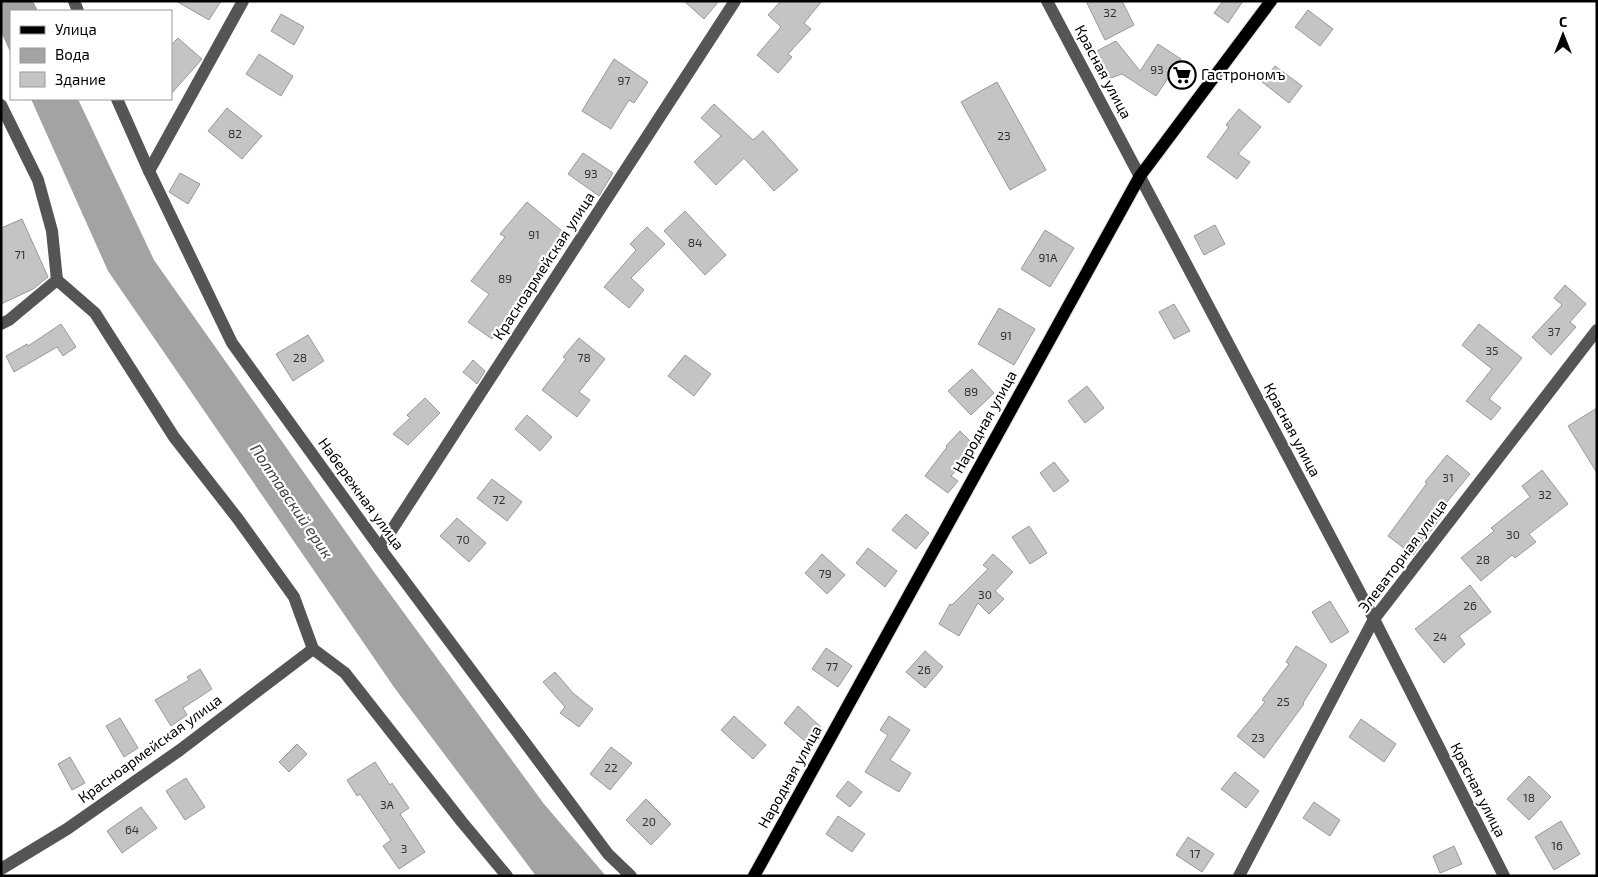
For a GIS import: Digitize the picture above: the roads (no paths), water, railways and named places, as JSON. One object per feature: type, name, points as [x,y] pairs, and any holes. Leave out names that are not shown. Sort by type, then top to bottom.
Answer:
[{"type":"main road","name":"Народная улица","points":[[754,876],[1140,176],[1271,1]]},
{"type":"street","points":[[150,171],[243,1]]},
{"type":"street","name":"Красноармейская улица","points":[[380,548],[735,1]]},
{"type":"street","name":"Красная улица","points":[[1047,1],[1374,620],[1504,876]]},
{"type":"street","name":"Набережная улица","points":[[117,100],[232,343],[380,548],[608,854],[631,876]]},
{"type":"street","points":[[1,104],[38,180],[52,231],[57,280],[95,313],[174,436],[238,519],[294,597],[313,648],[344,673],[507,876]]},
{"type":"street","points":[[1,324],[9,320],[57,280]]},
{"type":"street","name":"Элеваторная улица","points":[[1239,876],[1374,620],[1597,330]]},
{"type":"street","name":"Красноармейская улица","points":[[1,869],[67,829],[180,750],[313,648]]},
{"type":"water","points":[[1,1],[33,1],[38,10],[10,10],[10,52],[1,32]]},
{"type":"water","name":"Полтавский ерик","points":[[31,100],[78,100],[154,260],[374,572],[544,804],[606,876],[536,876],[396,690],[108,271]]},
{"type":"place","name":"Гастрономъ","points":[[1182,75]]}]
